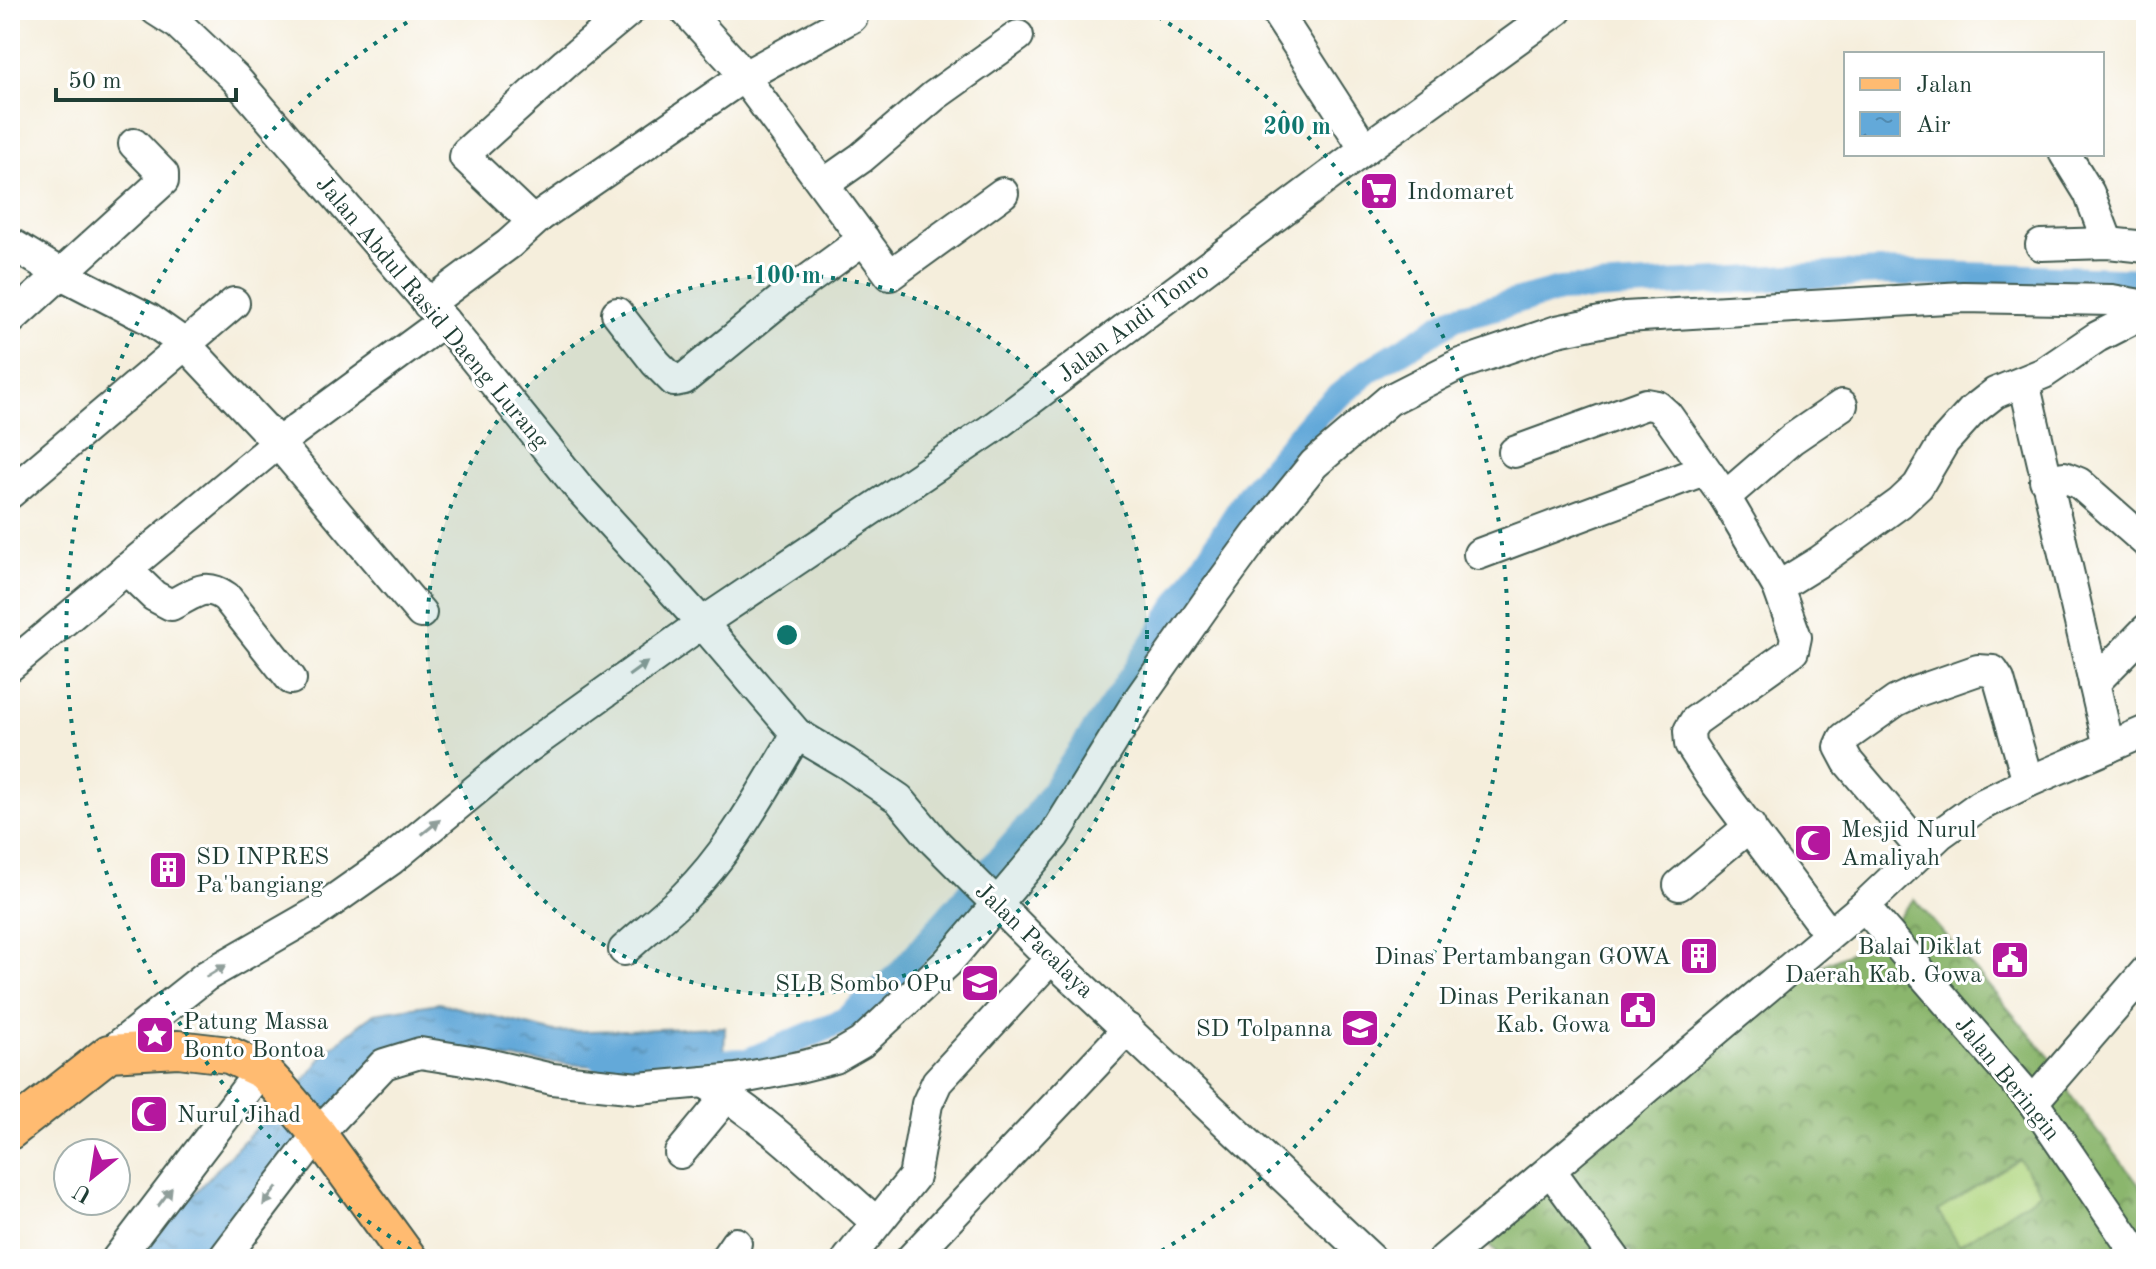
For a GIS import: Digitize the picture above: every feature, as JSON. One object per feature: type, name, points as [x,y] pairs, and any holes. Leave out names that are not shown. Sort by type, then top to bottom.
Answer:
[{"type":"main road","points":[[10,1131],[109,1053],[178,1049],[229,1055],[271,1080],[314,1130],[409,1259]]},
{"type":"street","points":[[539,217],[529,218],[465,157],[466,153],[630,10]]},
{"type":"street","points":[[685,10],[732,61],[890,275],[1003,193]]},
{"type":"street","points":[[1275,10],[1365,149]]},
{"type":"street","name":"Jalan Andi Tonro","points":[[109,1053],[206,976],[314,914],[392,859],[523,751],[702,623],[990,430],[1365,149],[1557,10]]},
{"type":"street","name":"Jalan Abdul Rasid Daeng Lurang","points":[[174,15],[235,78],[436,313],[579,488],[702,623]]},
{"type":"street","points":[[10,666],[436,313],[539,217],[743,77],[852,17]]},
{"type":"street","points":[[824,184],[861,158],[934,96],[1018,36]]},
{"type":"street","points":[[10,320],[163,181],[163,174],[134,144]]},
{"type":"street","points":[[2066,156],[2089,193],[2108,243]]},
{"type":"street","points":[[617,313],[674,381],[684,379],[787,295],[864,239]]},
{"type":"street","points":[[10,243],[63,275],[149,319],[186,345],[278,443],[421,613]]},
{"type":"street","points":[[2041,245],[2108,243],[2146,247]]},
{"type":"street","points":[[223,1259],[314,1130],[384,1064],[420,1053],[552,1079],[624,1087],[722,1086],[835,1058],[861,1043],[947,963],[983,889],[1054,836],[1137,702],[1258,533],[1314,464],[1389,400],[1460,364],[1557,331],[1625,317],[1963,297],[2112,300],[2141,321]]},
{"type":"street","points":[[10,493],[234,303]]},
{"type":"street","points":[[1778,587],[1820,561],[1900,503],[1918,486],[1944,442],[1972,411],[1995,393],[2044,373],[2097,337],[2141,321]]},
{"type":"street","points":[[2024,382],[2109,747]]},
{"type":"street","points":[[1514,452],[1646,404],[1657,406],[1667,415],[1725,497],[1778,587],[1796,637],[1793,651],[1695,721],[1689,731],[1690,744],[1829,934]]},
{"type":"street","points":[[1725,497],[1792,439],[1842,405]]},
{"type":"street","points":[[1479,554],[1704,470]]},
{"type":"street","points":[[2045,480],[2064,477],[2079,483],[2146,542]]},
{"type":"street","points":[[126,569],[154,596],[171,605],[207,588],[215,589],[226,597],[291,679]]},
{"type":"street","name":"Jalan Pacalaya","points":[[702,623],[797,734],[899,799],[935,842],[1051,958],[1371,1259]]},
{"type":"street","points":[[2094,683],[2146,630]]},
{"type":"street","points":[[1923,851],[1848,762],[1840,747],[1844,738],[1896,701],[1978,670],[1993,671],[1999,680],[2028,782]]},
{"type":"street","points":[[1444,1259],[1864,906],[1940,834],[1979,806],[2146,731]]},
{"type":"street","points":[[624,950],[685,896],[712,866],[736,834],[797,734]]},
{"type":"street","points":[[1679,885],[1750,826]]},
{"type":"street","name":"Jalan Beringin","points":[[1864,906],[2033,1102],[2140,1259]]},
{"type":"street","points":[[848,1259],[914,1177],[927,1104],[937,1082],[1051,958]]},
{"type":"street","points":[[2033,1102],[2146,971]]},
{"type":"street","points":[[169,1004],[172,1032],[178,1049]]},
{"type":"street","points":[[911,1259],[1128,1029]]},
{"type":"street","points":[[117,1259],[271,1080]]},
{"type":"street","points":[[680,1153],[706,1124],[722,1086]]},
{"type":"street","points":[[722,1086],[876,1222]]},
{"type":"street","points":[[1551,1171],[1615,1259]]},
{"type":"green space","points":[[1914,899],[2052,1060],[2071,1096],[2146,1194],[2146,1259],[1634,1259],[1629,1249],[1613,1259],[1504,1259],[1489,1244],[1566,1170],[1820,966],[1877,941]]},
{"type":"green space","points":[[2019,1159],[2041,1192],[1959,1245],[1938,1211]]},
{"type":"water","points":[[439,1003],[555,1032],[725,1027],[724,1053],[593,1066],[488,1057],[385,1038],[285,1121],[195,1259],[132,1259],[254,1130],[293,1095],[327,1051],[374,1013]]},
{"type":"waterway","points":[[600,1058],[660,1064],[748,1061],[845,1020],[898,975],[1032,821],[1118,697],[1248,496],[1319,412],[1369,371],[1455,318],[1559,290],[1881,272],[2146,281]]},
{"type":"waterway","points":[[196,1259],[269,1161],[352,1075],[406,1036],[434,1040]]},
{"type":"place","name":"Indomaret","points":[[1379,191]]},
{"type":"place","name":"Mesjid Nurul Amaliyah","points":[[1813,843]]},
{"type":"place","name":"SD INPRES Pa'bangiang","points":[[168,870]]},
{"type":"place","name":"Dinas Pertambangan GOWA","points":[[1699,956]]},
{"type":"place","name":"Balai Diklat Daerah Kab. Gowa","points":[[2010,960]]},
{"type":"place","name":"SLB Sombo OPu","points":[[980,983]]},
{"type":"place","name":"Dinas Perikanan Kab. Gowa","points":[[1638,1010]]},
{"type":"place","name":"SD Tolpanna","points":[[1360,1028]]},
{"type":"place","name":"Patung Massa Bonto Bontoa","points":[[155,1035]]},
{"type":"place","name":"Nurul Jihad","points":[[149,1114]]}]
